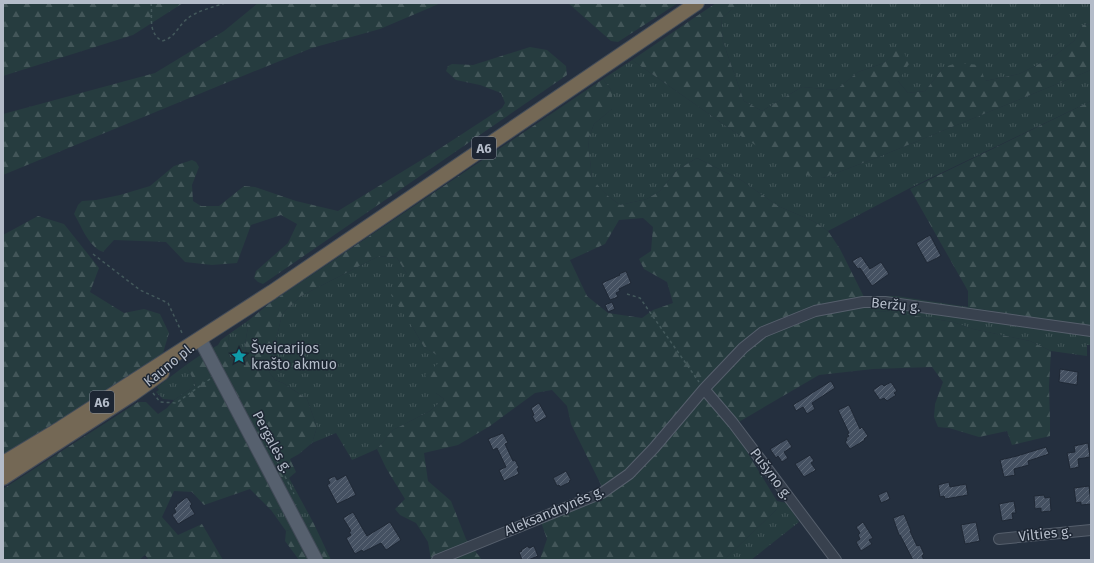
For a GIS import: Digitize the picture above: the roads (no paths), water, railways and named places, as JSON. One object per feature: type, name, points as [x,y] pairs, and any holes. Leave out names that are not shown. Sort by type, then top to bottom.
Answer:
[{"type":"highway","name":"A6","points":[[194,343],[272,292],[697,3]]},
{"type":"highway","name":"Kauno pl.","points":[[3,463],[61,428],[194,343]]},
{"type":"highway","name":"Kauno pl.","points":[[3,478],[147,384],[183,358],[194,343]]},
{"type":"main road","name":"Pergalės g.","points":[[194,343],[316,560]]},
{"type":"street","name":"Beržų g.","points":[[704,388],[743,348],[763,332],[815,311],[863,302],[886,302],[1091,331]]},
{"type":"street","name":"Aleksandrynės g.","points":[[438,560],[602,493],[629,474],[654,448],[704,388]]},
{"type":"street","name":"Pušyno g.","points":[[704,388],[733,423],[836,560]]},
{"type":"street","name":"Vilties g.","points":[[1000,539],[1091,530]]},
{"type":"place","name":"Šveicarijos krašto akmuo","points":[[239,356]]}]
